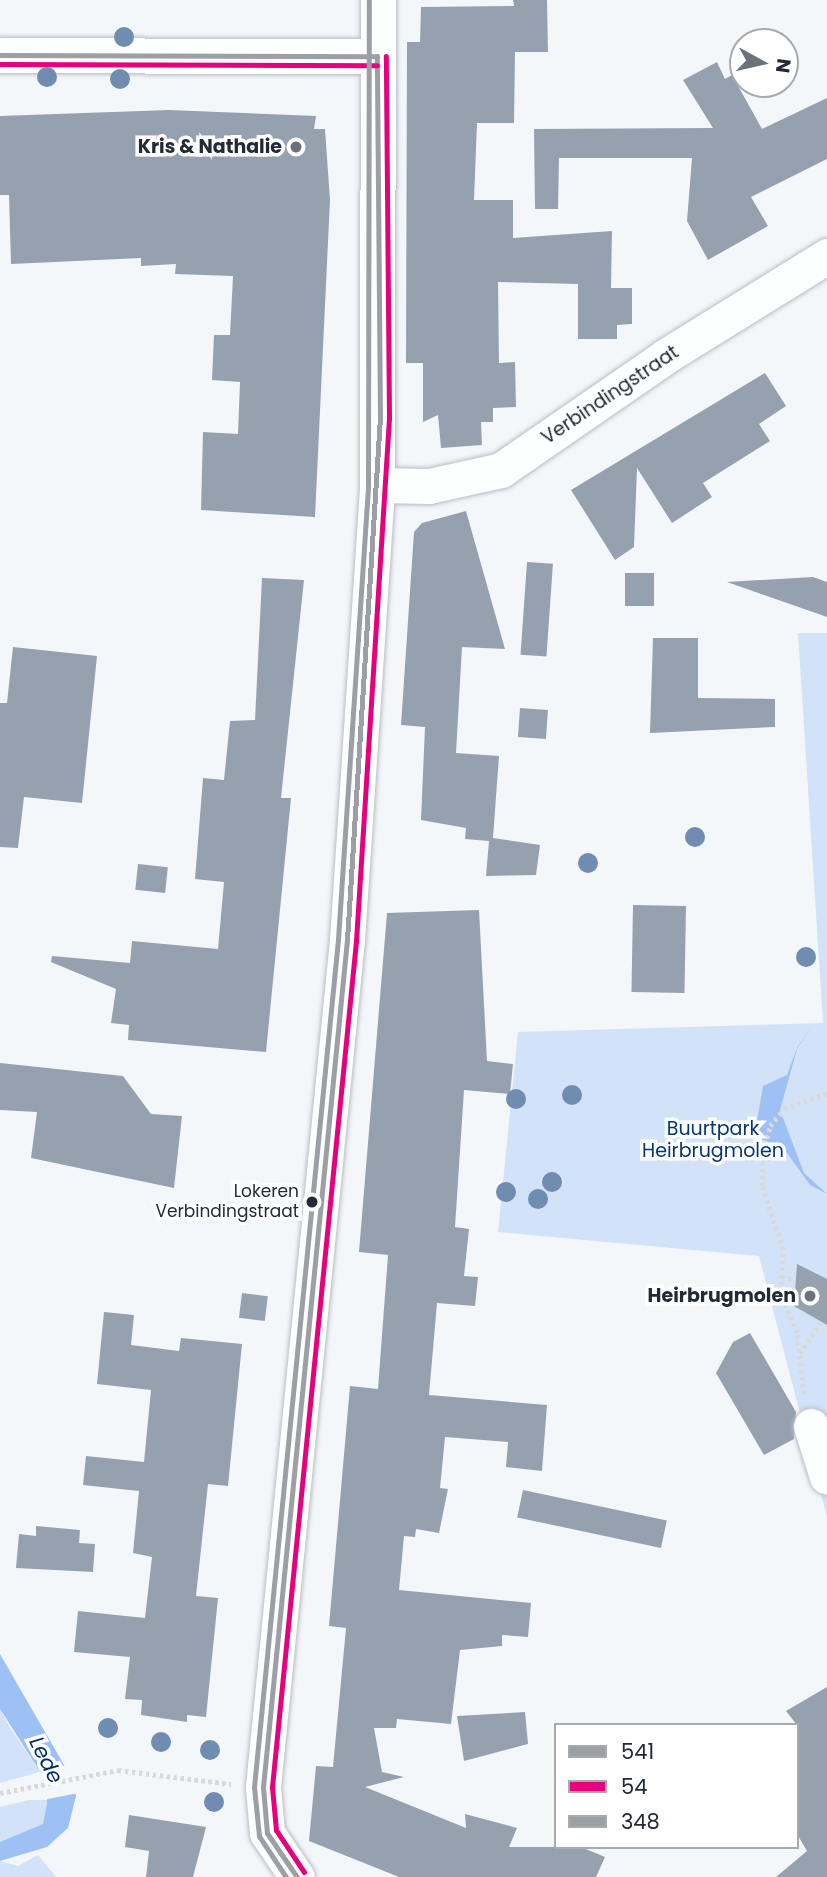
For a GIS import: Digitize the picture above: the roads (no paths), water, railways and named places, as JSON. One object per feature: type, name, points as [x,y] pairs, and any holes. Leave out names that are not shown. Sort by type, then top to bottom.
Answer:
[{"type":"street","points":[[297,1877],[267,1833],[263,1787],[348,940],[377,485],[377,0]]},
{"type":"street","points":[[0,55],[377,56]]},
{"type":"street","name":"Verbindingstraat","points":[[377,485],[439,485],[501,470],[666,356],[827,256]]},
{"type":"street","points":[[811,1426],[827,1477]]},
{"type":"water","points":[[813,1024],[797,1049],[780,1110],[804,1173],[827,1194],[810,1185],[782,1146],[760,1139],[757,1121],[763,1086],[787,1075],[797,1048]]},
{"type":"water","name":"Lede","points":[[0,1654],[71,1777],[76,1796],[68,1828],[47,1847],[0,1861],[0,1842],[43,1824],[47,1803],[46,1781],[0,1709]]},
{"type":"place","name":"Kris & Nathalie","points":[[296,147]]},
{"type":"place","name":"Lokeren Verbindingstraat","points":[[312,1202]]},
{"type":"place","name":"Heirbrugmolen","points":[[810,1296]]},
{"type":"park label","name":"Buurtpark Heirbrugmolen","points":[[713,1140]]}]
